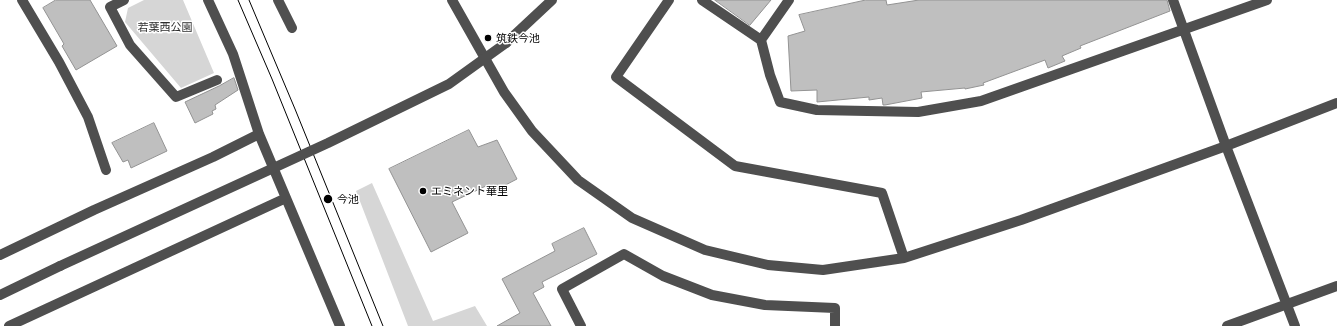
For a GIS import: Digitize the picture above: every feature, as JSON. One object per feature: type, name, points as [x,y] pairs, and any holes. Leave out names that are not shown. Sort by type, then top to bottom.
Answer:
[{"type":"street","points":[[22,0],[59,62],[88,117],[106,170]]},
{"type":"street","points":[[124,0],[110,7],[123,32],[130,45],[176,97],[217,80]]},
{"type":"street","points":[[208,0],[232,54],[259,134],[337,325]]},
{"type":"street","points":[[278,0],[292,28]]},
{"type":"street","points":[[452,0],[504,92],[532,131],[578,180],[632,218],[706,250],[768,265],[823,270],[904,258],[1021,220],[1226,146],[1337,103]]},
{"type":"street","points":[[0,295],[328,143],[449,84],[506,43],[552,0]]},
{"type":"street","points":[[669,0],[616,77],[735,166],[882,192],[904,258]]},
{"type":"street","points":[[702,0],[761,40],[770,75],[780,102],[817,110],[918,112],[981,101],[1268,0]]},
{"type":"street","points":[[761,40],[790,0]]},
{"type":"street","points":[[1173,0],[1226,146],[1295,326]]},
{"type":"street","points":[[0,255],[88,213],[213,157],[259,134]]},
{"type":"street","points":[[9,326],[286,198]]},
{"type":"street","points":[[581,326],[562,289],[624,254],[662,276],[712,295],[765,305],[835,308],[835,326]]},
{"type":"street","points":[[1227,326],[1337,286]]},
{"type":"green space","name":"若葉西公園","points":[[144,0],[183,0],[214,73],[181,88],[125,22],[128,8]]},
{"type":"green space","points":[[372,183],[433,321],[475,306],[487,326],[408,326],[356,191]]},
{"type":"building","points":[[56,0],[90,0],[117,46],[76,70],[62,46],[64,44],[43,8]]},
{"type":"building","points":[[715,0],[771,0],[750,25]]},
{"type":"building","points":[[866,0],[886,0],[887,5],[919,0],[1167,0],[1170,11],[1080,46],[1081,48],[1062,56],[1065,61],[1048,68],[1045,60],[983,83],[984,85],[965,89],[921,92],[922,98],[885,105],[883,105],[882,98],[869,100],[869,97],[817,102],[817,90],[791,91],[788,36],[805,31],[799,15]]},
{"type":"building","points":[[234,78],[238,90],[215,105],[216,109],[212,111],[213,114],[195,123],[185,102]]},
{"type":"building","points":[[154,123],[167,151],[131,168],[128,160],[123,162],[112,143]]},
{"type":"building","name":"エミネント華里","points":[[469,130],[478,147],[497,140],[517,179],[492,192],[488,185],[452,202],[468,233],[431,252],[389,169]]},
{"type":"building","points":[[584,228],[597,254],[542,282],[544,287],[533,293],[551,326],[497,326],[520,313],[502,279],[555,251],[552,244]]},
{"type":"tram line","points":[[238,0],[272,79],[372,326]]},
{"type":"tram line","points":[[249,0],[383,326]]},
{"type":"place","name":"筑鉄今池","points":[[488,38]]},
{"type":"place","name":"エミネント華里","points":[[423,191]]},
{"type":"place","name":"今池","points":[[328,199]]}]
